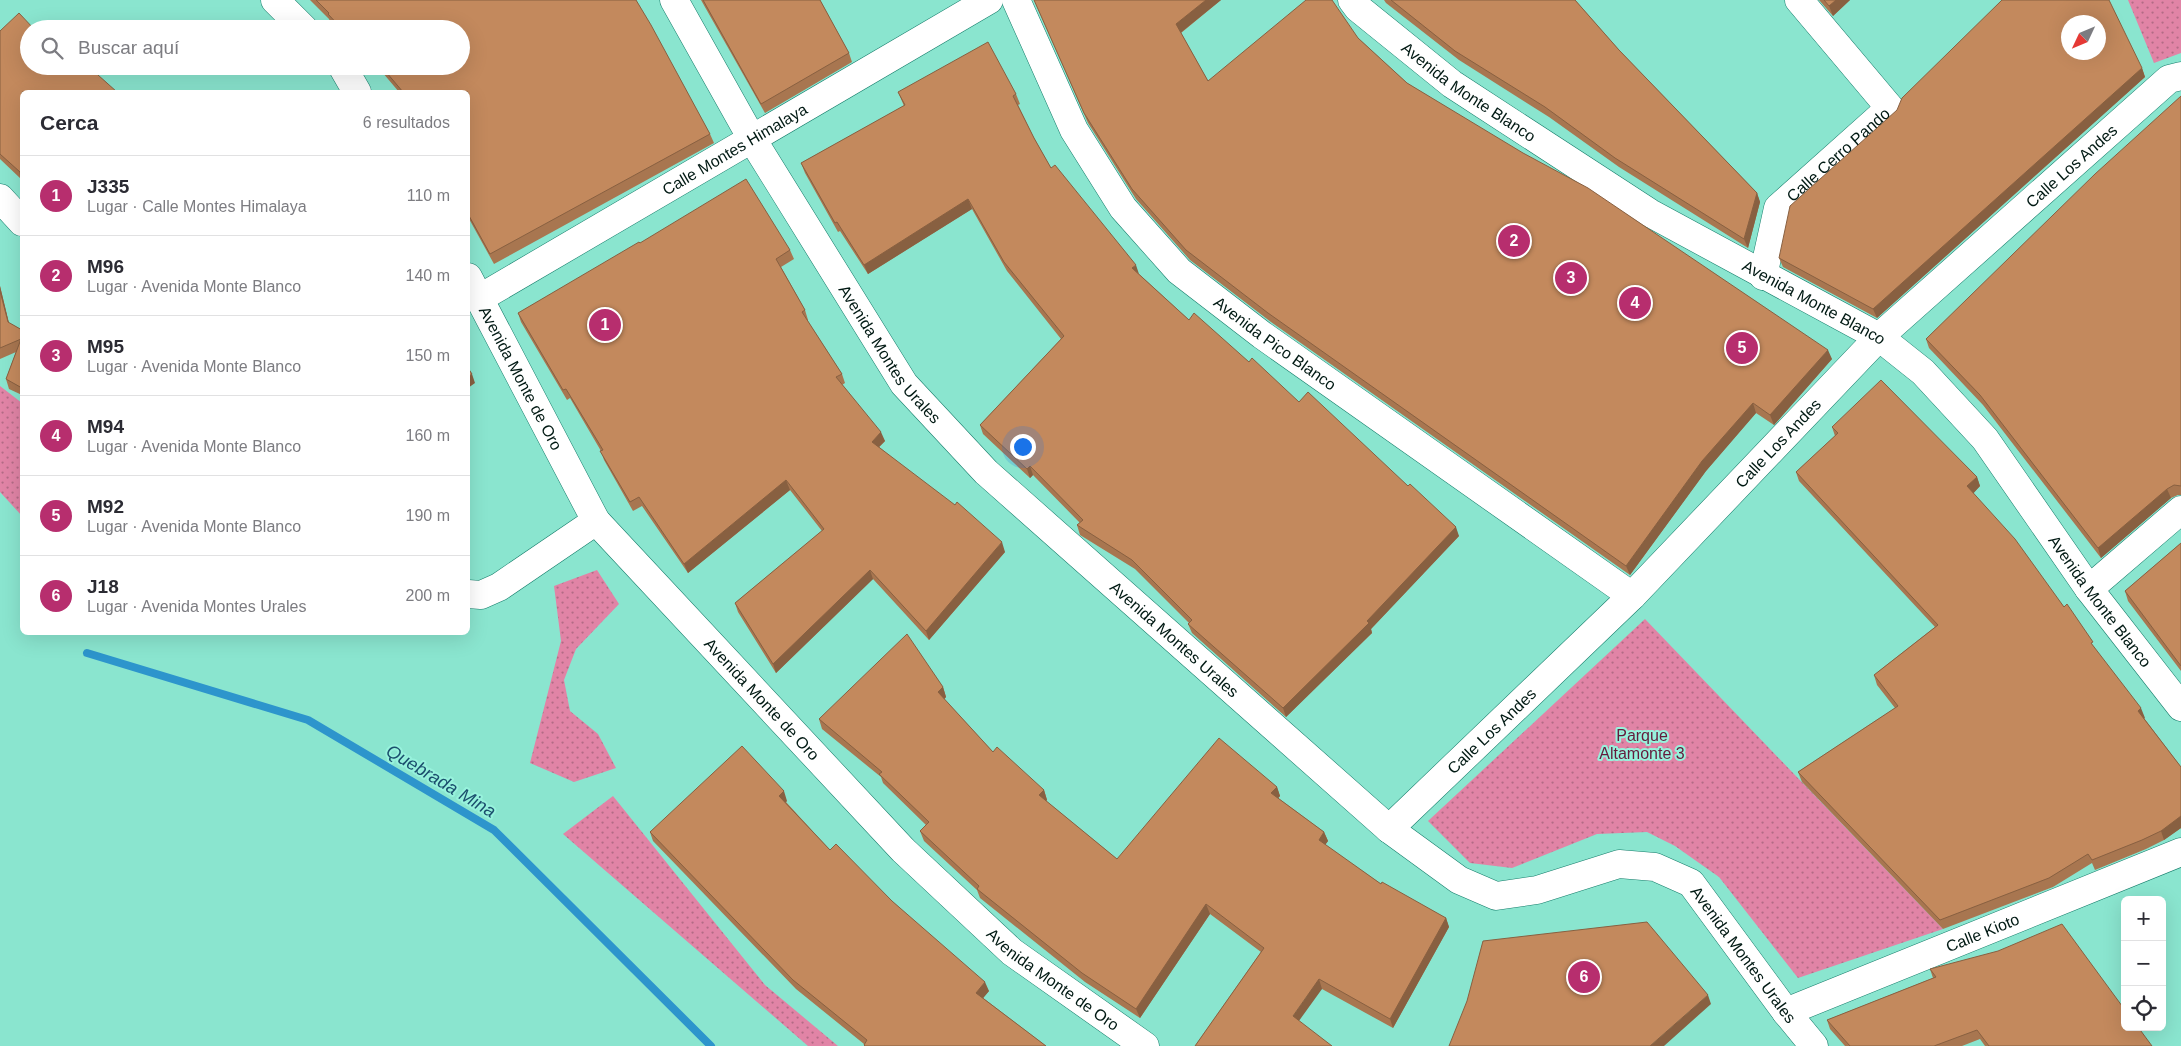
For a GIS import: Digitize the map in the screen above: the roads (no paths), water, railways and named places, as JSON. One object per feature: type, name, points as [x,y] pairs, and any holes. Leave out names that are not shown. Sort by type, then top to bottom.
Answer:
[{"type":"street","points":[[275,0],[295,20]]},
{"type":"street","name":"Avenida Montes Urales","points":[[674,0],[752,139],[904,384],[986,472],[1389,829],[1459,880],[1496,896],[1537,890],[1619,864],[1655,867],[1691,883],[1786,1012],[1814,1046]]},
{"type":"street","name":"Calle Montes Himalaya","points":[[474,288],[752,139],[989,0]]},
{"type":"street","name":"Avenida Pico Blanco","points":[[1016,0],[1074,130],[1123,208],[1179,271],[1262,335],[1632,596]]},
{"type":"street","name":"Avenida Monte Blanco","points":[[1352,0],[1362,12],[1452,84],[1650,213],[1763,276],[1879,337],[1923,372],[1985,439],[2089,589],[2181,707]]},
{"type":"street","name":"Calle Cerro Pando","points":[[1763,276],[1778,208],[1890,108],[1800,0]]},
{"type":"street","points":[[347,75],[356,90]]},
{"type":"street","name":"Calle Los Andes","points":[[1389,829],[1632,596],[1879,337],[2169,79],[2181,76]]},
{"type":"street","points":[[0,198],[20,220]]},
{"type":"street","name":"Avenida Monte de Oro","points":[[474,288],[596,521],[903,850],[1012,952],[1145,1046]]},
{"type":"street","points":[[2089,589],[2181,510]]},
{"type":"street","points":[[470,594],[481,595],[499,587],[596,521]]},
{"type":"street","name":"Calle Kioto","points":[[1786,1012],[2181,852]]},
{"type":"waterway","name":"Quebrada Mina","points":[[87,653],[308,720],[494,830],[711,1046]]},
{"type":"place","name":"M96","points":[[1514,241]]},
{"type":"place","name":"M95","points":[[1571,278]]},
{"type":"place","name":"M94","points":[[1635,303]]},
{"type":"place","name":"J335","points":[[605,325]]},
{"type":"place","name":"M92","points":[[1742,348]]},
{"type":"place","name":"J18","points":[[1584,977]]},
{"type":"park label","name":"Parque Altamonte 3","points":[[1642,744]]}]
